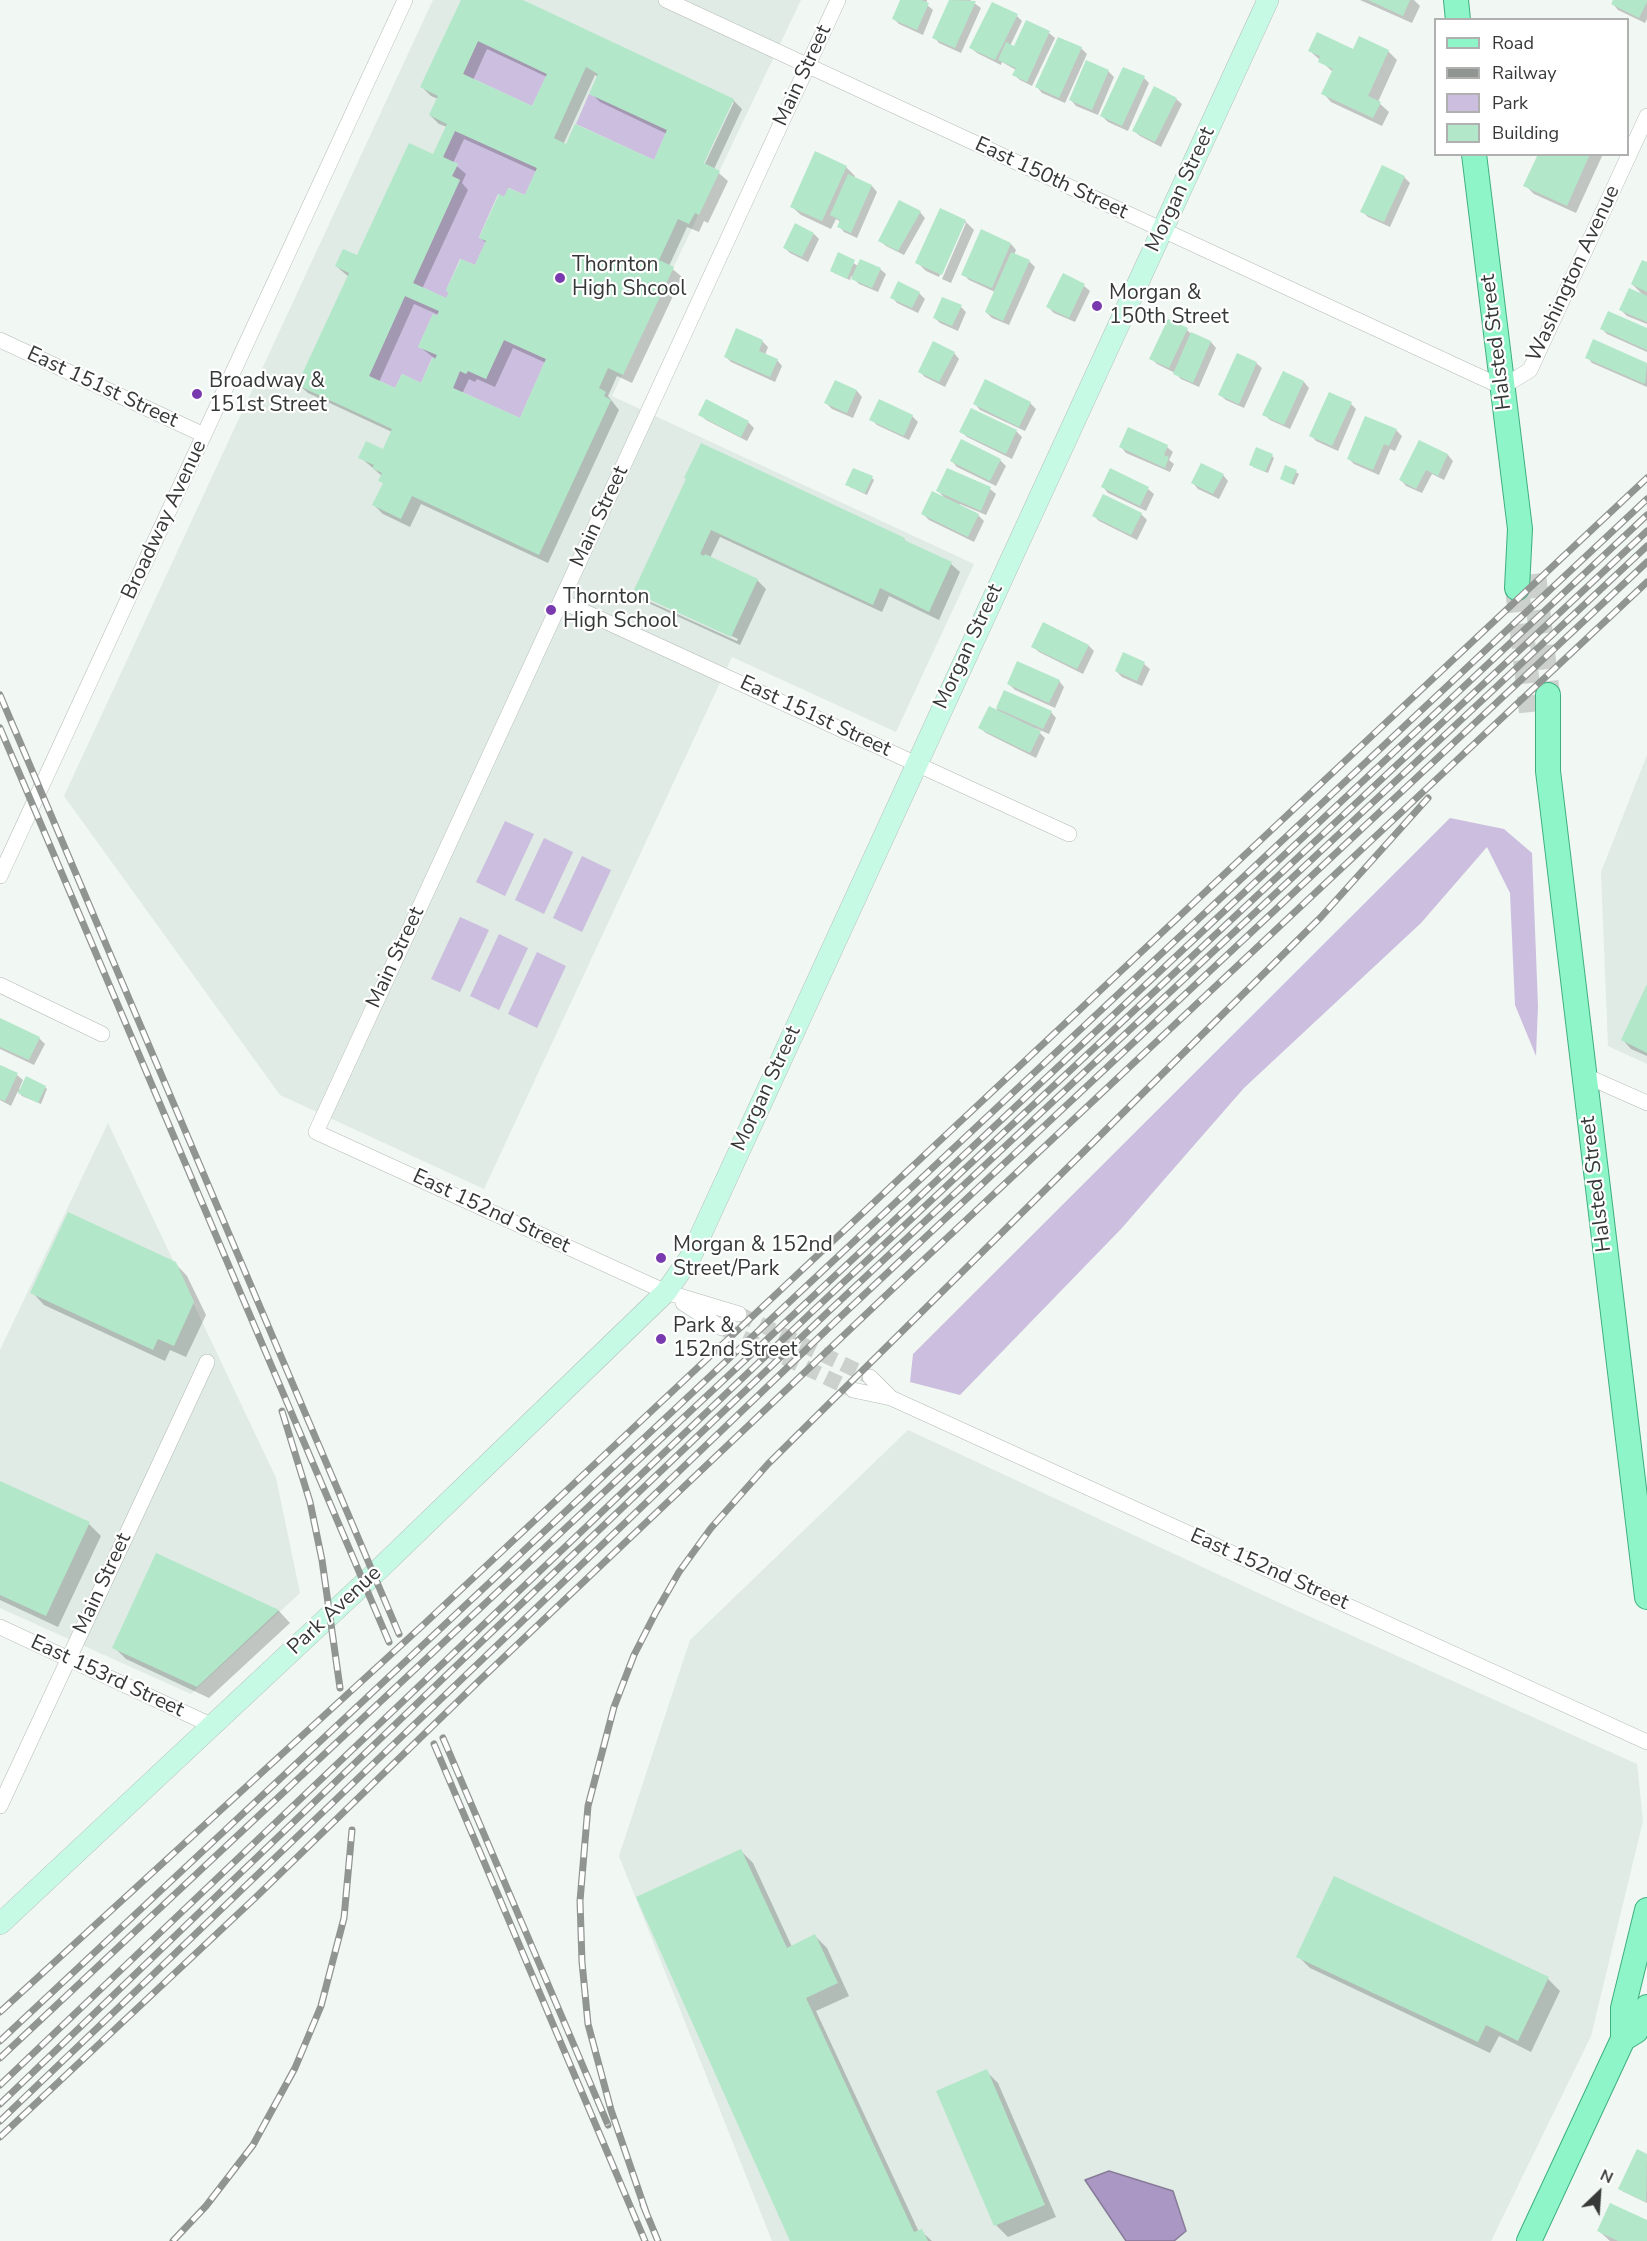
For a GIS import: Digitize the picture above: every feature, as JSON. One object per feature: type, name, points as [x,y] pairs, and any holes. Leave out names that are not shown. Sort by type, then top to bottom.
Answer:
[{"type":"main road","points":[[1456,0],[1458,18]]},
{"type":"main road","name":"Halsted Street","points":[[1474,156],[1526,581]]},
{"type":"main road","name":"Halsted Street","points":[[1548,695],[1548,771],[1647,1598]]},
{"type":"main road","name":"Halsted Street","points":[[1531,712],[1548,771]]},
{"type":"main road","points":[[1635,2031],[1623,2008],[1647,1910]]},
{"type":"main road","points":[[1529,2241],[1647,2007]]},
{"type":"street","name":"Broadway Avenue","points":[[0,876],[405,0]]},
{"type":"street","name":"East 150th Street","points":[[666,0],[1502,387]]},
{"type":"street","name":"Main Street","points":[[316,1132],[838,0]]},
{"type":"street","name":"Morgan Street","points":[[666,1292],[691,1256],[1268,0]]},
{"type":"street","name":"Washington Avenue","points":[[1629,155],[1647,116]]},
{"type":"street","name":"Washington Avenue","points":[[1502,387],[1530,370],[1629,156]]},
{"type":"street","name":"East 151st Street","points":[[0,340],[204,435]]},
{"type":"street","name":"East 151st Street","points":[[561,601],[1069,834]]},
{"type":"street","points":[[0,985],[102,1034]]},
{"type":"street","points":[[1584,1075],[1647,1103]]},
{"type":"street","name":"East 152nd Street","points":[[316,1132],[666,1292],[739,1314]]},
{"type":"street","name":"East 152nd Street","points":[[666,1292],[722,1328]]},
{"type":"street","name":"Park Avenue","points":[[0,1924],[382,1567],[666,1292]]},
{"type":"street","name":"Main Street","points":[[0,1806],[207,1362]]},
{"type":"street","name":"East 152nd Street","points":[[870,1377],[891,1398]]},
{"type":"street","name":"East 152nd Street","points":[[853,1390],[891,1398],[1647,1742]]},
{"type":"street","name":"East 153rd Street","points":[[0,1628],[213,1726]]},
{"type":"shaded area","name":"Thornton High School","points":[[433,0],[801,0],[612,396],[974,564],[896,732],[732,657],[484,1189],[280,1095],[64,796]]},
{"type":"shaded area","points":[[1647,755],[1647,1064],[1608,1046],[1601,872]]},
{"type":"shaded area","points":[[108,1123],[276,1478],[300,1593],[191,1694],[0,1608],[0,1350]]},
{"type":"shaded area","points":[[908,1430],[1284,1605],[1637,1764],[1643,1821],[1591,2036],[1491,2241],[772,2241],[619,1856],[690,1640]]},
{"type":"shaded area","points":[[1109,2171],[1173,2191],[1186,2231],[1174,2241],[1126,2241],[1085,2180]]},
{"type":"green space","points":[[478,41],[547,74],[532,106],[463,74]]},
{"type":"green space","points":[[589,94],[667,130],[654,160],[576,124]]},
{"type":"green space","points":[[455,131],[537,168],[525,195],[509,188],[504,197],[498,194],[479,237],[486,241],[475,265],[460,259],[446,290],[449,293],[446,298],[413,283],[460,180],[452,176],[458,164],[443,157]]},
{"type":"green space","points":[[405,296],[439,311],[437,316],[433,314],[418,347],[437,355],[435,359],[432,358],[421,383],[402,374],[395,388],[369,376]]},
{"type":"green space","points":[[504,340],[546,359],[520,418],[453,388],[460,371],[466,374],[468,371],[486,379]]},
{"type":"green space","points":[[1450,818],[1504,829],[1532,853],[1538,1006],[1536,1056],[1515,1005],[1510,893],[1487,847],[1421,923],[1244,1088],[1121,1229],[960,1395],[910,1382],[913,1354]]},
{"type":"green space","points":[[505,821],[534,834],[505,896],[476,882]]},
{"type":"green space","points":[[544,838],[573,852],[544,914],[515,900]]},
{"type":"green space","points":[[582,856],[611,870],[582,932],[553,918]]},
{"type":"green space","points":[[460,917],[489,930],[460,992],[431,979]]},
{"type":"green space","points":[[499,934],[528,948],[499,1010],[470,996]]},
{"type":"green space","points":[[537,952],[566,966],[537,1028],[508,1014]]},
{"type":"building","name":"Thornton High Shcool","points":[[461,0],[523,0],[734,99],[704,163],[720,171],[699,215],[695,213],[689,224],[678,219],[659,260],[674,267],[623,375],[608,368],[599,388],[606,392],[604,396],[611,400],[539,555],[412,496],[401,519],[372,505],[383,483],[378,481],[382,473],[372,468],[374,465],[358,458],[366,441],[383,449],[392,429],[297,385],[349,273],[335,266],[343,249],[357,255],[409,143],[433,154],[447,124],[429,115],[438,96],[420,87]],"holes":[[[478,41],[547,74],[532,106],[463,74]],[[586,67],[598,74],[589,94],[667,130],[654,160],[575,124],[566,144],[554,138]],[[455,131],[537,168],[525,195],[508,188],[504,197],[499,194],[479,238],[486,241],[475,265],[461,259],[446,290],[449,293],[446,298],[413,283],[460,180],[452,176],[458,164],[443,157]],[[405,296],[439,311],[437,316],[433,314],[418,347],[437,355],[435,359],[433,357],[421,383],[402,374],[395,388],[369,376]],[[504,340],[546,359],[520,418],[453,388],[460,371],[466,374],[468,371],[486,379]]]},
{"type":"building","points":[[900,0],[921,0],[929,3],[917,30],[892,19]]},
{"type":"building","points":[[949,0],[976,1],[955,48],[932,38]]},
{"type":"building","points":[[1368,0],[1410,0],[1403,16]]},
{"type":"building","points":[[1613,0],[1647,0],[1647,2],[1639,18],[1611,4]]},
{"type":"building","points":[[992,2],[1018,14],[995,60],[969,48]]},
{"type":"building","points":[[1026,20],[1050,31],[1027,82],[1012,75],[1016,68],[998,60],[1006,42],[1014,46]]},
{"type":"building","points":[[1317,32],[1353,49],[1359,36],[1389,50],[1368,96],[1381,102],[1373,118],[1321,94],[1333,69],[1318,62],[1320,56],[1308,51]]},
{"type":"building","points":[[1058,37],[1082,47],[1059,98],[1035,87]]},
{"type":"building","points":[[1086,60],[1109,70],[1092,110],[1069,100]]},
{"type":"building","points":[[1123,67],[1145,76],[1122,126],[1100,116]]},
{"type":"building","points":[[1154,86],[1177,98],[1155,142],[1132,131]]},
{"type":"building","points":[[815,151],[847,166],[822,221],[790,207]]},
{"type":"building","points":[[1537,156],[1589,156],[1567,206],[1523,186]]},
{"type":"building","points":[[1382,165],[1405,176],[1384,222],[1360,212]]},
{"type":"building","points":[[848,174],[872,185],[851,233],[837,227],[840,220],[830,215]]},
{"type":"building","points":[[899,200],[921,211],[898,251],[878,241]]},
{"type":"building","points":[[940,208],[966,220],[942,275],[915,263]]},
{"type":"building","points":[[795,223],[814,233],[802,257],[783,248]]},
{"type":"building","points":[[981,229],[1011,243],[992,288],[961,275]]},
{"type":"building","points":[[838,252],[855,260],[847,279],[830,271]]},
{"type":"building","points":[[1011,252],[1030,260],[1003,321],[985,312]]},
{"type":"building","points":[[860,259],[881,268],[872,288],[851,279]]},
{"type":"building","points":[[1642,260],[1647,262],[1647,292],[1631,284]]},
{"type":"building","points":[[1063,273],[1085,284],[1069,318],[1046,307]]},
{"type":"building","points":[[898,281],[920,292],[912,308],[890,298]]},
{"type":"building","points":[[1629,288],[1647,296],[1647,322],[1619,310]]},
{"type":"building","points":[[942,297],[962,305],[952,326],[933,318]]},
{"type":"building","points":[[1608,311],[1647,328],[1647,350],[1600,329]]},
{"type":"building","points":[[1168,319],[1188,328],[1169,368],[1149,359]]},
{"type":"building","points":[[736,328],[763,340],[759,351],[778,359],[770,377],[724,357]]},
{"type":"building","points":[[1191,332],[1211,341],[1193,383],[1173,374]]},
{"type":"building","points":[[1593,339],[1647,363],[1645,384],[1585,358]]},
{"type":"building","points":[[933,341],[955,352],[939,382],[918,372]]},
{"type":"building","points":[[1237,353],[1257,362],[1239,404],[1218,395]]},
{"type":"building","points":[[1283,371],[1304,381],[1284,425],[1262,415]]},
{"type":"building","points":[[985,379],[1031,402],[1019,427],[973,404]]},
{"type":"building","points":[[835,380],[857,390],[847,413],[824,403]]},
{"type":"building","points":[[1329,392],[1352,402],[1332,446],[1309,436]]},
{"type":"building","points":[[706,399],[749,421],[741,437],[698,415]]},
{"type":"building","points":[[879,399],[913,415],[904,436],[869,420]]},
{"type":"building","points":[[971,408],[1017,430],[1006,454],[959,432]]},
{"type":"building","points":[[1365,416],[1397,429],[1389,446],[1384,444],[1373,470],[1347,459]]},
{"type":"building","points":[[1128,427],[1168,445],[1164,455],[1169,457],[1165,468],[1119,447]]},
{"type":"building","points":[[961,439],[1001,459],[990,481],[950,461]]},
{"type":"building","points":[[1419,440],[1448,454],[1438,476],[1426,470],[1416,489],[1399,480]]},
{"type":"building","points":[[701,443],[952,562],[929,612],[880,588],[873,605],[711,530],[700,554],[704,556],[705,554],[758,579],[731,637],[633,592]]},
{"type":"building","points":[[1256,447],[1273,454],[1265,472],[1249,465]]},
{"type":"building","points":[[1201,463],[1224,474],[1213,494],[1191,483]]},
{"type":"building","points":[[1285,465],[1297,470],[1291,484],[1280,479]]},
{"type":"building","points":[[853,468],[873,476],[865,493],[845,485]]},
{"type":"building","points":[[947,468],[991,487],[981,511],[936,491]]},
{"type":"building","points":[[1110,468],[1149,487],[1140,506],[1101,487]]},
{"type":"building","points":[[932,491],[979,514],[968,537],[921,514]]},
{"type":"building","points":[[1103,494],[1142,513],[1131,535],[1092,516]]},
{"type":"building","points":[[1043,622],[1089,645],[1077,669],[1031,647]]},
{"type":"building","points":[[1123,652],[1145,662],[1137,681],[1115,671]]},
{"type":"building","points":[[1017,661],[1060,680],[1049,703],[1007,684]]},
{"type":"building","points":[[1004,690],[1052,711],[1043,729],[996,708]]},
{"type":"building","points":[[989,706],[1041,731],[1030,753],[978,728]]},
{"type":"building","points":[[1647,984],[1647,1053],[1621,1040]]},
{"type":"building","points":[[0,1018],[40,1037],[29,1060],[0,1047]]},
{"type":"building","points":[[0,1065],[18,1073],[5,1101],[0,1099]]},
{"type":"building","points":[[26,1076],[46,1086],[38,1103],[18,1093]]},
{"type":"building","points":[[68,1212],[176,1262],[194,1302],[174,1346],[158,1339],[153,1350],[30,1293]]},
{"type":"building","points":[[0,1481],[90,1522],[46,1616],[0,1595]]},
{"type":"building","points":[[156,1553],[279,1610],[197,1687],[112,1648]]},
{"type":"building","points":[[741,1849],[787,1948],[815,1934],[838,1983],[806,1998],[914,2232],[922,2229],[928,2241],[790,2241],[636,1897]]},
{"type":"building","points":[[1334,1876],[1549,1977],[1518,2041],[1486,2025],[1478,2042],[1296,1957]]},
{"type":"building","points":[[987,2069],[1045,2205],[994,2226],[936,2091]]},
{"type":"building","points":[[1637,2149],[1647,2154],[1646,2202],[1618,2189]]},
{"type":"building","points":[[1610,2203],[1647,2220],[1647,2241],[1618,2241],[1597,2231]]},
{"type":"tunnel","points":[[1534,574],[1548,695]]},
{"type":"tunnel","points":[[1517,588],[1531,712]]},
{"type":"tunnel","points":[[739,1314],[870,1377]]},
{"type":"tunnel","points":[[722,1328],[853,1390]]},
{"type":"railway","points":[[0,2012],[422,1626],[1647,478]]},
{"type":"railway","points":[[0,2041],[1647,499]]},
{"type":"railway","points":[[0,2058],[1647,515]]},
{"type":"railway","points":[[0,2085],[815,1309],[1647,531]]},
{"type":"railway","points":[[0,2104],[829,1311],[1647,546]]},
{"type":"railway","points":[[0,2121],[837,1320],[1647,562]]},
{"type":"railway","points":[[0,2137],[255,1898],[481,1679],[900,1282],[1647,582]]},
{"type":"railway","points":[[0,695],[399,1634]]},
{"type":"railway","points":[[0,728],[389,1642]]},
{"type":"railway","points":[[646,2212],[611,2110],[588,2024],[582,1962],[580,1901],[588,1806],[614,1707],[634,1655],[656,1612],[679,1572],[711,1528],[768,1464],[1321,917],[1428,798]]},
{"type":"railway","points":[[282,1411],[310,1502],[322,1560],[340,1688]]},
{"type":"railway","points":[[443,1738],[608,2125]]},
{"type":"railway","points":[[434,1744],[645,2241]]},
{"type":"railway","points":[[173,2241],[206,2206],[253,2145],[295,2068],[321,2006],[344,1918],[352,1830]]},
{"type":"railway","points":[[643,2205],[658,2241]]},
{"type":"place","name":"Thornton High Shcool","points":[[560,278]]},
{"type":"place","name":"Morgan & 150th Street","points":[[1097,306]]},
{"type":"place","name":"Broadway & 151st Street","points":[[197,394]]},
{"type":"place","name":"Thornton High School","points":[[551,610]]},
{"type":"place","name":"Morgan & 152nd Street/Park","points":[[661,1258]]},
{"type":"place","name":"Park & 152nd Street","points":[[661,1339]]}]
